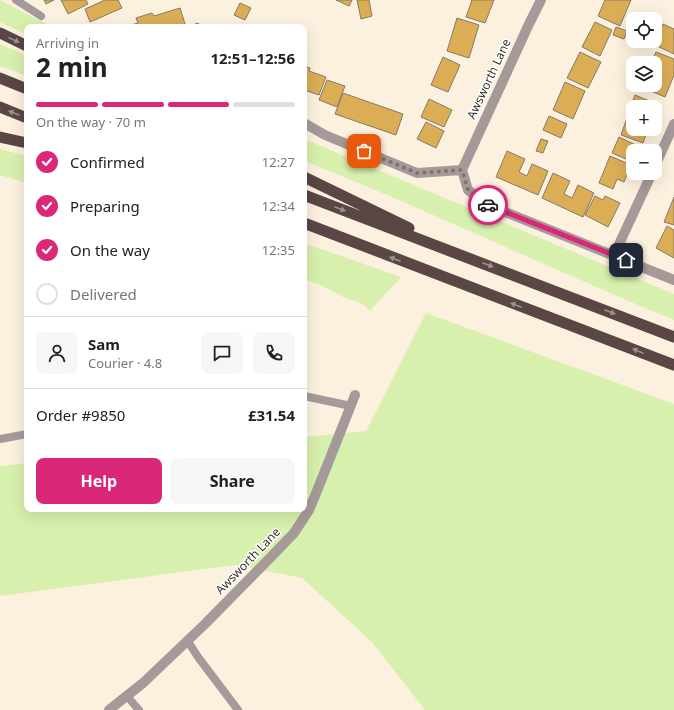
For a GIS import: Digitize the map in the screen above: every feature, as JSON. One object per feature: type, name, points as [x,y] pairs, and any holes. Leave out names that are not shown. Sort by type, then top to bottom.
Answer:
[{"type":"highway","points":[[0,33],[24,45]]},
{"type":"highway","points":[[0,78],[24,88]]},
{"type":"highway","points":[[0,107],[24,117]]},
{"type":"highway","points":[[0,137],[24,142]]},
{"type":"highway","points":[[307,178],[468,257]]},
{"type":"highway","points":[[307,196],[674,337]]},
{"type":"highway","points":[[307,224],[674,365]]},
{"type":"street","name":"Awsworth Lane","points":[[462,170],[541,0]]},
{"type":"street","points":[[662,151],[674,124]]},
{"type":"street","points":[[307,125],[325,135],[417,173],[462,170],[468,190],[488,205],[674,280]]},
{"type":"street","points":[[614,255],[649,180]]},
{"type":"street","name":"Awsworth Lane","points":[[109,710],[143,683],[294,533],[309,510],[355,395]]},
{"type":"lane","points":[[16,0],[41,16]]},
{"type":"lane","points":[[307,397],[351,406]]},
{"type":"lane","points":[[0,439],[24,435]]},
{"type":"lane","points":[[187,640],[238,710]]},
{"type":"lane","points":[[127,696],[139,710]]},
{"type":"green space","points":[[0,0],[46,24],[24,24],[24,34],[0,22]]},
{"type":"green space","points":[[0,44],[24,55],[24,75],[0,66]]},
{"type":"green space","points":[[307,140],[674,294],[674,320],[581,281],[307,162]]},
{"type":"green space","points":[[0,149],[24,155],[24,182],[0,175]]},
{"type":"green space","points":[[307,244],[401,277],[370,311],[363,304],[343,297],[323,286],[307,280]]},
{"type":"green space","points":[[426,313],[674,404],[674,710],[425,710],[372,642],[302,578],[235,565],[0,596],[0,466],[24,463],[24,512],[307,512],[307,437],[366,431]]},
{"type":"building","points":[[44,0],[54,0],[46,4]]},
{"type":"building","points":[[61,0],[86,0],[88,4],[68,14]]},
{"type":"building","points":[[105,0],[118,0],[122,8],[90,22],[85,9]]},
{"type":"building","points":[[336,0],[352,0],[349,6]]},
{"type":"building","points":[[357,0],[369,0],[372,16],[361,19]]},
{"type":"building","points":[[472,0],[494,0],[485,23],[466,17]]},
{"type":"building","points":[[605,0],[631,0],[620,26],[598,16]]},
{"type":"building","points":[[240,3],[251,8],[245,20],[234,15]]},
{"type":"building","points":[[180,8],[185,24],[135,24],[138,23],[136,18],[152,13],[154,16]]},
{"type":"building","points":[[457,18],[479,25],[469,58],[447,51]]},
{"type":"building","points":[[595,22],[612,30],[600,56],[582,47]]},
{"type":"building","points":[[663,24],[674,29],[674,54],[661,48]]},
{"type":"building","points":[[616,27],[626,31],[624,39],[613,35]]},
{"type":"building","points":[[580,52],[601,62],[588,88],[567,78]]},
{"type":"building","points":[[656,52],[674,59],[674,75],[665,97],[653,92],[662,92],[662,56],[654,56]]},
{"type":"building","points":[[443,57],[460,65],[448,92],[431,85]]},
{"type":"building","points":[[307,67],[310,68],[309,71],[326,77],[319,95],[307,91]]},
{"type":"building","points":[[327,80],[345,86],[337,107],[319,100]]},
{"type":"building","points":[[565,82],[585,91],[573,119],[553,110]]},
{"type":"building","points":[[343,93],[403,114],[396,135],[335,114]]},
{"type":"building","points":[[635,95],[647,100],[633,100]]},
{"type":"building","points":[[429,99],[452,110],[444,127],[421,117]]},
{"type":"building","points":[[549,116],[567,124],[561,138],[543,130]]},
{"type":"building","points":[[626,121],[626,136],[646,136],[643,143],[621,135]]},
{"type":"building","points":[[426,122],[444,131],[436,148],[417,139]]},
{"type":"building","points":[[619,137],[634,144],[626,144],[626,159],[612,153]]},
{"type":"building","points":[[541,139],[548,141],[543,153],[536,151]]},
{"type":"building","points":[[507,151],[525,159],[519,172],[527,176],[532,164],[548,171],[538,195],[496,177]]},
{"type":"building","points":[[610,156],[626,163],[626,177],[624,182],[617,179],[613,189],[599,183]]},
{"type":"building","points":[[553,173],[570,181],[564,194],[572,198],[578,185],[594,193],[583,217],[542,198]]},
{"type":"building","points":[[595,196],[603,200],[605,196],[620,203],[608,227],[585,215]]},
{"type":"building","points":[[674,197],[674,225],[664,222]]},
{"type":"building","points":[[667,226],[674,230],[674,258],[656,248]]},
{"type":"way so far","points":[[364,151],[417,173],[462,170],[468,190],[488,205]]},
{"type":"route","points":[[488,205],[626,260]]}]
